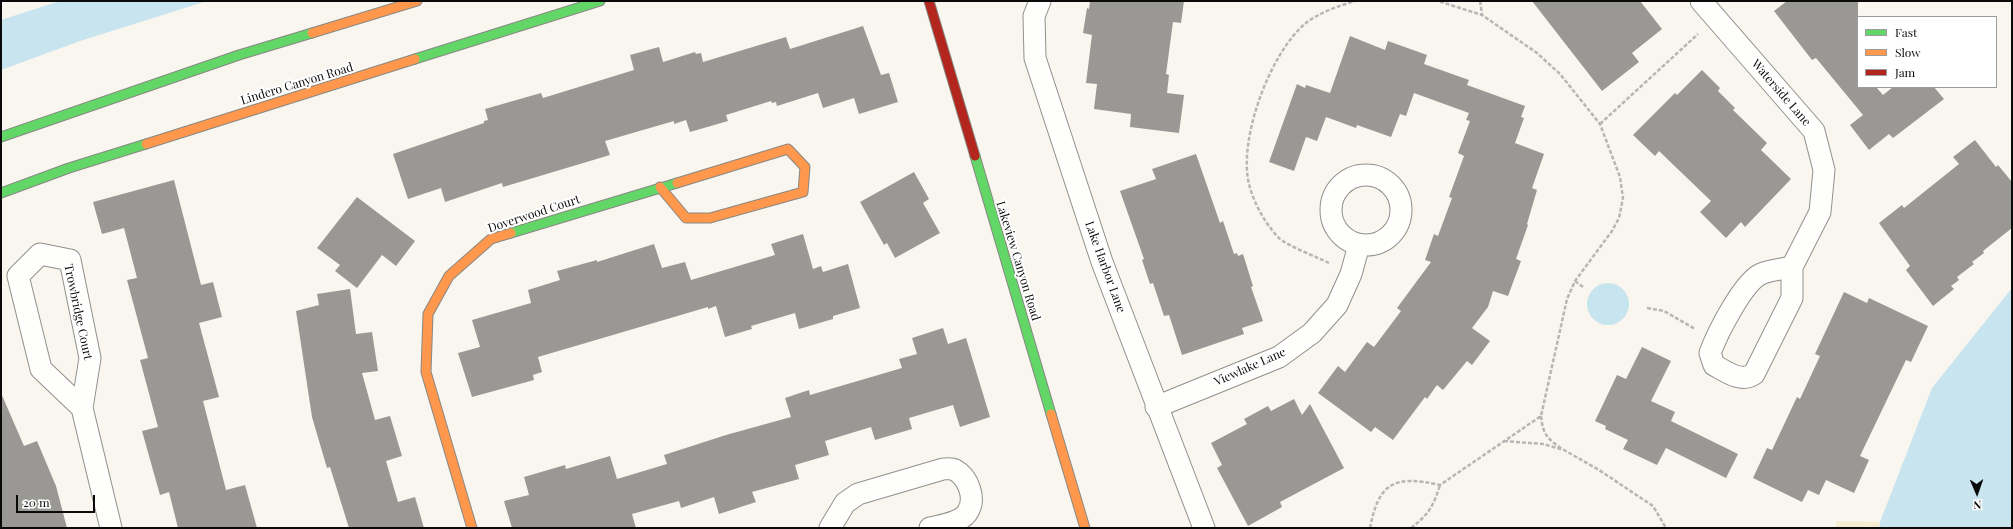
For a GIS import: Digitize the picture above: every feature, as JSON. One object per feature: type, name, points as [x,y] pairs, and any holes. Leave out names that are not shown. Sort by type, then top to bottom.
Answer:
[{"type":"street","points":[[1,137],[239,55],[417,1]]},
{"type":"street","name":"Lindero Canyon Road","points":[[1,193],[69,168],[600,1]]},
{"type":"street","name":"Lakeview Canyon Road","points":[[929,1],[1085,528]]},
{"type":"street","name":"Lake Harbor Lane","points":[[1040,1],[1034,16],[1035,58],[1102,262],[1156,407],[1204,528]]},
{"type":"street","name":"Waterside Lane","points":[[1701,1],[1715,19],[1814,131],[1824,170],[1820,212],[1792,267],[1792,298],[1754,374],[1748,378],[1740,378],[1714,365],[1710,353],[1715,340],[1752,280],[1762,274],[1792,267]]},
{"type":"street","name":"Doverwood Court","points":[[472,528],[426,372],[428,314],[449,276],[491,239],[788,148],[805,167],[803,192],[710,218],[686,218],[660,188]]},
{"type":"street","name":"Viewlake Lane","points":[[1156,407],[1279,357],[1312,333],[1337,305],[1351,274],[1359,245]]},
{"type":"street","name":"Trowbridge Court","points":[[82,408],[41,369],[18,276],[40,254],[70,260],[90,358],[82,408],[111,528]]},
{"type":"street","points":[[830,528],[845,503],[858,494],[942,469],[953,469],[965,478],[972,498],[968,512],[958,520],[930,528]]},
{"type":"path","points":[[1351,274],[1278,238],[1259,212],[1249,183],[1247,156],[1253,120],[1263,89],[1274,65],[1287,44],[1306,23],[1334,8],[1355,1]]},
{"type":"path","points":[[1438,1],[1482,15],[1537,53],[1560,74],[1600,124],[1620,177],[1623,198],[1619,218],[1612,232],[1575,281],[1567,298],[1541,416],[1542,428],[1547,438],[1564,450],[1599,470],[1653,506],[1666,528]]},
{"type":"path","points":[[1480,1],[1482,15]]},
{"type":"path","points":[[1600,124],[1715,19]]},
{"type":"path","points":[[1575,281],[1582,287]]},
{"type":"path","points":[[1647,308],[1664,311],[1715,340]]},
{"type":"path","points":[[1411,528],[1426,516],[1434,504],[1440,485],[1541,416]]},
{"type":"path","points":[[1504,441],[1543,444],[1564,450]]},
{"type":"path","points":[[1370,528],[1374,506],[1382,491],[1400,481],[1424,482],[1440,485]]},
{"type":"sand","points":[[1837,521],[1880,522],[1879,528],[1835,528]]},
{"type":"water","points":[[60,1],[207,1],[80,41],[1,70],[1,20]]},
{"type":"water","points":[[1604,283],[1612,283],[1623,289],[1629,300],[1629,308],[1623,319],[1612,325],[1604,325],[1593,319],[1587,308],[1587,300],[1593,289]]},
{"type":"water","points":[[2012,288],[2012,528],[1879,528],[1932,388]]},
{"type":"building","points":[[1090,1],[1184,1],[1181,23],[1173,22],[1166,74],[1169,75],[1167,93],[1184,95],[1179,133],[1130,127],[1131,114],[1094,109],[1097,84],[1086,83],[1092,35],[1083,33],[1087,8],[1089,9]]},
{"type":"building","points":[[1532,1],[1640,1],[1662,29],[1632,53],[1639,62],[1602,91]]},
{"type":"building","points":[[1787,1],[1858,1],[1857,88],[1877,88],[1883,95],[1892,88],[1935,88],[1944,99],[1893,138],[1889,134],[1869,150],[1850,125],[1863,115],[1816,58],[1812,60],[1774,11]]},
{"type":"building","points":[[863,26],[881,75],[889,73],[898,102],[859,114],[854,98],[823,108],[818,93],[777,106],[776,102],[772,103],[771,101],[726,115],[728,121],[690,132],[686,120],[674,124],[674,121],[605,141],[610,155],[503,187],[502,183],[445,202],[441,188],[408,199],[393,154],[484,123],[484,121],[488,120],[485,109],[541,93],[543,98],[634,70],[630,55],[659,47],[663,62],[695,52],[696,54],[701,53],[703,62],[786,37],[790,49]]},
{"type":"building","points":[[1350,36],[1385,50],[1388,41],[1427,55],[1424,64],[1469,80],[1467,85],[1525,106],[1521,117],[1524,118],[1515,143],[1544,154],[1532,188],[1537,190],[1527,224],[1528,225],[1516,259],[1521,261],[1508,296],[1493,291],[1488,307],[1472,328],[1490,341],[1472,365],[1467,361],[1443,390],[1437,385],[1427,399],[1425,397],[1393,440],[1375,427],[1371,432],[1318,393],[1338,366],[1345,372],[1367,342],[1374,347],[1401,311],[1397,308],[1431,262],[1425,260],[1434,234],[1438,236],[1452,198],[1449,197],[1464,156],[1458,153],[1470,121],[1466,120],[1469,113],[1414,93],[1406,116],[1400,114],[1391,137],[1357,125],[1356,128],[1326,117],[1317,141],[1306,137],[1294,171],[1269,162],[1297,84],[1305,88],[1306,85],[1330,93]]},
{"type":"building","points":[[1702,70],[1720,88],[1718,91],[1735,108],[1733,110],[1767,143],[1761,150],[1791,179],[1745,227],[1741,222],[1726,238],[1700,212],[1711,201],[1659,151],[1655,156],[1633,135],[1675,93],[1677,95]]},
{"type":"building","points":[[1975,140],[1996,167],[1998,165],[2012,182],[2012,228],[1983,251],[1984,253],[1972,262],[1974,264],[1957,277],[1959,280],[1951,286],[1954,289],[1933,306],[1906,270],[1910,266],[1879,223],[1902,205],[1904,208],[1959,164],[1953,157]]},
{"type":"building","points":[[1196,154],[1220,223],[1223,221],[1234,254],[1237,253],[1238,256],[1243,254],[1253,286],[1251,287],[1263,321],[1242,328],[1244,334],[1182,355],[1169,315],[1164,316],[1153,283],[1150,284],[1142,260],[1144,259],[1120,191],[1156,179],[1152,169]]},
{"type":"building","points":[[914,172],[929,199],[923,203],[940,233],[895,258],[887,243],[884,245],[860,202]]},
{"type":"building","points":[[174,180],[201,285],[213,282],[222,317],[199,323],[219,397],[203,401],[226,490],[245,485],[257,528],[178,528],[169,492],[160,495],[142,431],[158,427],[140,360],[148,358],[127,280],[137,278],[124,228],[102,234],[93,202]]},
{"type":"building","points":[[357,197],[415,241],[396,266],[382,255],[357,288],[335,271],[340,265],[317,248]]},
{"type":"building","points":[[803,234],[813,269],[821,266],[823,272],[848,264],[860,308],[833,316],[833,319],[799,329],[795,313],[751,326],[752,329],[725,337],[716,306],[708,309],[708,307],[538,357],[542,372],[533,375],[534,380],[472,397],[458,353],[480,347],[472,320],[531,303],[528,290],[560,280],[557,271],[597,260],[597,262],[654,244],[662,268],[685,262],[691,280],[775,255],[771,244]]},
{"type":"building","points":[[350,289],[356,334],[372,332],[378,371],[362,373],[375,420],[390,416],[402,456],[386,461],[398,502],[415,497],[424,528],[349,528],[330,467],[327,468],[312,417],[296,311],[319,305],[317,294]]},
{"type":"building","points":[[1844,292],[1867,303],[1869,298],[1928,326],[1911,362],[1906,360],[1860,456],[1869,460],[1854,493],[1826,480],[1819,495],[1808,490],[1802,502],[1753,478],[1767,448],[1772,450],[1797,397],[1800,399],[1820,356],[1815,354]]},
{"type":"building","points":[[943,328],[948,344],[966,338],[990,417],[960,427],[953,405],[909,418],[912,429],[875,440],[871,427],[825,441],[829,455],[795,465],[799,479],[752,492],[756,502],[719,514],[714,497],[681,508],[679,501],[632,514],[636,528],[512,528],[504,501],[529,495],[524,477],[565,465],[566,469],[610,456],[617,479],[667,464],[664,455],[726,435],[791,417],[785,398],[809,390],[810,395],[902,368],[899,359],[917,354],[912,338]]},
{"type":"building","points":[[1642,347],[1671,361],[1651,401],[1675,412],[1671,421],[1738,454],[1726,478],[1666,448],[1657,465],[1623,449],[1628,440],[1605,429],[1606,426],[1595,421],[1617,375],[1626,379]]},
{"type":"building","points":[[1,393],[24,446],[37,441],[56,486],[67,528],[1,528]]},
{"type":"building","points":[[1294,399],[1302,415],[1310,404],[1344,468],[1280,502],[1282,507],[1248,526],[1217,468],[1222,465],[1211,443],[1247,424],[1244,419],[1268,406],[1271,411]]},
{"type":"traffic: fast","points":[[415,59],[600,1]]},
{"type":"traffic: fast","points":[[1,137],[239,55],[312,33]]},
{"type":"traffic: fast","points":[[1,193],[69,168],[146,144]]},
{"type":"traffic: fast","points":[[975,156],[1051,414]]},
{"type":"traffic: fast","points":[[511,233],[677,183]]},
{"type":"traffic: slow","points":[[312,33],[417,1]]},
{"type":"traffic: slow","points":[[146,144],[415,59]]},
{"type":"traffic: slow","points":[[660,187],[686,218],[710,218],[803,192],[805,167],[788,149],[677,183]]},
{"type":"traffic: slow","points":[[472,528],[426,372],[428,314],[449,276],[491,239],[511,233]]},
{"type":"traffic: slow","points":[[1051,414],[1085,528]]},
{"type":"traffic: jam","points":[[929,1],[975,156]]}]
